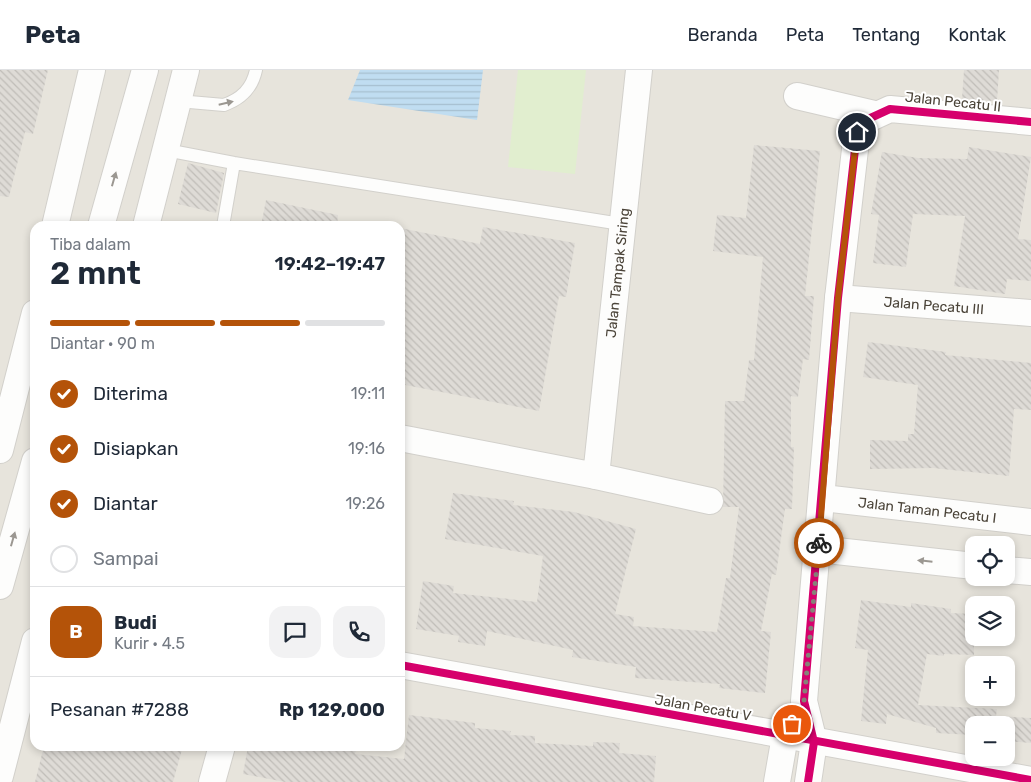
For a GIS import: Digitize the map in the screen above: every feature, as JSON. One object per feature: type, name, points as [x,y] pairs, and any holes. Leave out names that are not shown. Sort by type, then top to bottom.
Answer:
[{"type":"street","points":[[56,221],[92,70]]},
{"type":"street","points":[[102,221],[145,70]]},
{"type":"street","points":[[147,221],[186,70]]},
{"type":"street","name":"Jalan Tampak Siring","points":[[596,476],[621,224],[639,70]]},
{"type":"street","points":[[797,96],[874,114]]},
{"type":"street","name":"Jalan Pecatu II","points":[[874,114],[890,108],[1031,122]]},
{"type":"street","points":[[808,782],[814,742],[804,701],[823,498],[838,298],[857,132],[866,120],[874,114]]},
{"type":"street","name":"Jalan Pecatu III","points":[[838,298],[1031,313]]},
{"type":"street","points":[[0,450],[30,333]]},
{"type":"street","points":[[405,439],[596,476],[710,501]]},
{"type":"street","points":[[0,586],[30,479]]},
{"type":"street","name":"Jalan Taman Pecatu I","points":[[823,498],[1031,522]]},
{"type":"street","points":[[818,549],[965,565]]},
{"type":"street","points":[[1015,571],[1031,572]]},
{"type":"street","points":[[0,776],[30,660]]},
{"type":"street","name":"Jalan Pecatu V","points":[[405,666],[814,742],[1031,780]]},
{"type":"street","points":[[777,782],[785,736],[804,701]]},
{"type":"street","points":[[212,782],[221,751]]},
{"type":"lane","points":[[178,102],[224,106],[242,96],[250,87],[256,70]]},
{"type":"lane","points":[[166,150],[234,163],[621,224]]},
{"type":"lane","points":[[224,221],[234,163]]},
{"type":"shaded area","points":[[0,70],[1031,70],[1031,782],[0,782]]},
{"type":"green space","points":[[518,70],[586,70],[575,174],[508,167]]},
{"type":"water","points":[[360,70],[483,70],[477,120],[348,100]]},
{"type":"building","points":[[0,70],[48,70],[33,134],[25,132],[9,197],[0,196]]},
{"type":"building","points":[[964,70],[999,70],[997,101],[962,99]]},
{"type":"building","points":[[754,145],[820,151],[805,296],[814,296],[809,360],[803,359],[798,397],[791,396],[791,447],[794,447],[792,509],[785,509],[776,575],[772,574],[761,631],[771,632],[765,693],[719,688],[720,684],[635,678],[636,667],[572,657],[573,650],[487,631],[485,646],[458,642],[459,636],[416,629],[423,581],[454,586],[453,593],[537,602],[543,556],[445,539],[453,493],[514,501],[513,505],[574,512],[636,529],[615,614],[634,617],[633,626],[717,632],[726,578],[730,578],[739,507],[723,507],[725,401],[744,401],[749,360],[754,360],[763,257],[713,251],[717,215],[746,218]]},
{"type":"building","points":[[969,147],[1031,157],[1018,239],[1031,240],[1031,281],[1007,279],[1005,294],[954,286],[965,216],[913,214],[906,267],[873,263],[879,215],[871,214],[882,152],[918,158],[967,159]]},
{"type":"building","points":[[188,163],[224,173],[216,213],[178,204]]},
{"type":"building","points":[[266,200],[338,215],[337,221],[262,221]]},
{"type":"building","points":[[483,227],[575,243],[566,297],[559,296],[539,411],[405,385],[405,229],[480,244]]},
{"type":"building","points":[[868,342],[946,352],[945,355],[1031,363],[1031,410],[1014,409],[1009,476],[933,468],[870,469],[870,440],[908,441],[908,434],[914,434],[918,385],[863,377]]},
{"type":"building","points":[[861,600],[911,607],[911,603],[951,609],[951,613],[965,614],[965,646],[974,646],[974,655],[944,654],[944,656],[927,654],[918,705],[997,709],[996,716],[965,716],[965,735],[936,733],[936,728],[887,714],[886,724],[861,721],[868,650],[855,648]]},
{"type":"building","points":[[409,715],[475,723],[475,728],[511,731],[510,735],[535,736],[535,743],[593,746],[593,742],[620,743],[619,753],[656,756],[654,782],[285,782],[243,774],[247,751],[356,751],[355,754],[404,759]]},
{"type":"building","points":[[1015,717],[1031,718],[1031,743],[1015,742]]},
{"type":"building","points":[[43,751],[182,751],[173,782],[35,782]]},
{"type":"cycle path","points":[[808,782],[814,742],[804,701],[838,298],[857,132],[866,120],[890,109],[1031,122]]},
{"type":"cycle path","points":[[405,666],[1031,780]]},
{"type":"way so far","points":[[792,724],[804,701],[819,543]]},
{"type":"route","points":[[819,543],[838,298],[857,132]]}]
